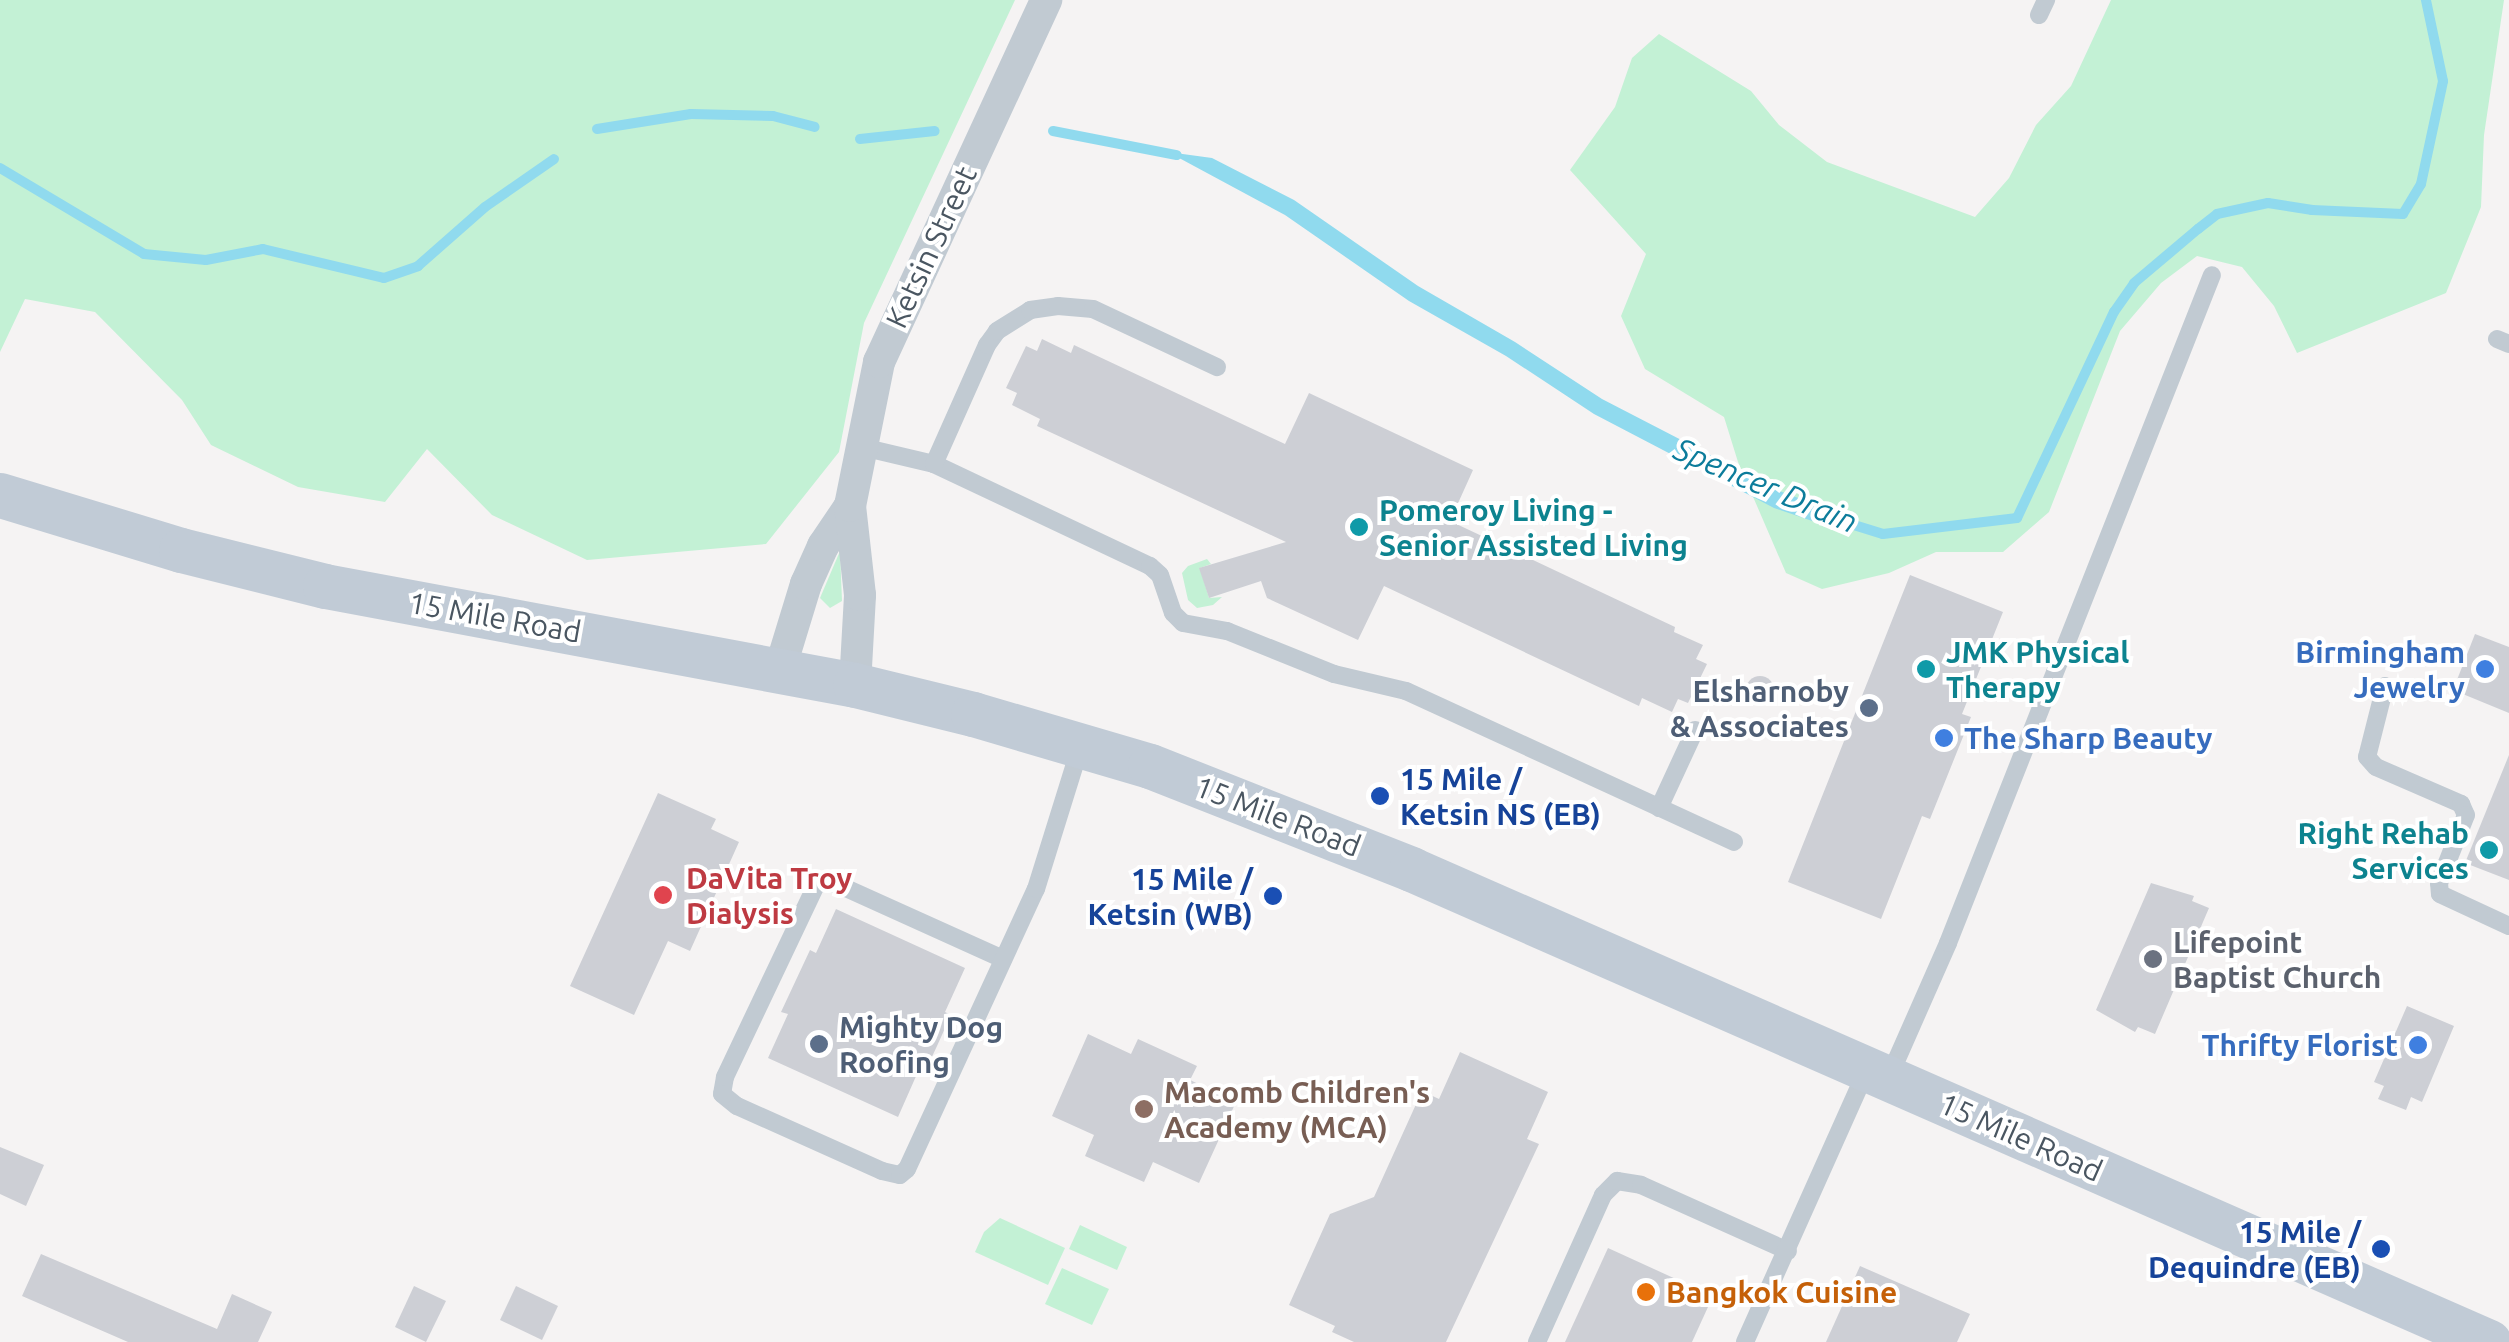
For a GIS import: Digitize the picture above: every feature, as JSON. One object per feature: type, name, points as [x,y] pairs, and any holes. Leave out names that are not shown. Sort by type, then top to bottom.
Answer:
[{"type":"main road","name":"15 Mile Road","points":[[0,496],[182,550],[325,586],[780,669],[1081,745],[1295,820],[2488,1342]]},
{"type":"street","name":"Ketsin Street","points":[[855,685],[860,595],[850,506],[885,348],[1046,0]]},
{"type":"street","name":"Ketsin Street","points":[[780,669],[806,584],[823,546],[850,506]]},
{"type":"lane","points":[[1746,1342],[1788,1251],[1948,943],[2212,274]]},
{"type":"lane","points":[[934,464],[987,345],[1013,318],[1030,310],[1058,306],[1093,309],[1218,367]]},
{"type":"lane","points":[[862,447],[934,464],[1154,569],[1173,613],[1182,623],[1227,630],[1334,674],[1406,691],[1734,842]]},
{"type":"lane","points":[[2385,686],[2366,757],[2376,767],[2460,804],[2466,815],[2439,883],[2440,894],[2509,926]]},
{"type":"lane","points":[[1659,808],[1695,730]]},
{"type":"lane","points":[[1003,959],[837,884],[818,881],[808,894],[725,1077],[722,1094],[737,1106],[846,1155],[900,1174],[912,1162],[1036,889],[1081,745]]},
{"type":"lane","points":[[1536,1342],[1603,1194],[1617,1181],[1641,1185],[1788,1251]]},
{"type":"green space","points":[[0,0],[1015,0],[864,323],[839,452],[766,544],[587,560],[492,515],[427,449],[385,502],[298,487],[211,445],[182,400],[95,312],[25,299],[0,352]]},
{"type":"green space","points":[[2111,0],[2504,0],[2484,135],[2481,207],[2446,293],[2297,353],[2274,306],[2242,267],[2197,256],[2161,283],[2120,331],[2049,512],[2003,552],[1936,552],[1889,573],[1822,589],[1786,573],[1738,462],[1724,417],[1645,369],[1621,316],[1646,254],[1570,170],[1615,107],[1632,58],[1659,34],[1751,91],[1779,125],[1827,162],[1975,217],[2009,178],[2036,125],[2071,86]]},
{"type":"green space","points":[[840,551],[842,601],[830,608],[820,598]]},
{"type":"green space","points":[[1207,559],[1211,564],[1200,568],[1209,598],[1222,597],[1213,605],[1197,608],[1188,600],[1182,573],[1188,566]]},
{"type":"green space","points":[[1000,1218],[1065,1248],[1048,1285],[975,1252],[984,1232]]},
{"type":"green space","points":[[1080,1225],[1127,1247],[1117,1270],[1069,1249]]},
{"type":"green space","points":[[1062,1268],[1109,1289],[1092,1325],[1045,1304]]},
{"type":"water","points":[[1168,152],[1212,158],[1294,200],[1418,286],[1515,342],[1602,399],[1782,492],[1820,506],[1818,523],[1774,508],[1594,414],[1506,356],[1409,301],[1285,215]]},
{"type":"building","name":"Pomeroy Living - Senior Assisted Living","points":[[1042,339],[1071,353],[1074,345],[1285,444],[1309,393],[1473,470],[1450,521],[1675,627],[1674,632],[1703,645],[1696,659],[1707,664],[1688,703],[1678,699],[1672,712],[1642,698],[1639,706],[1384,586],[1358,640],[1267,598],[1261,581],[1209,598],[1199,568],[1286,542],[1037,426],[1040,419],[1012,405],[1017,393],[1006,388],[1026,346],[1037,351]]},
{"type":"building","points":[[1910,575],[2003,612],[1962,714],[1971,717],[1930,819],[1922,816],[1881,919],[1788,882]]},
{"type":"building","name":"Birmingham Jewelry","points":[[2475,634],[2509,647],[2509,713],[2453,690]]},
{"type":"building","points":[[1760,676],[1770,680],[1774,690],[1770,700],[1760,704],[1750,700],[1746,690],[1750,680]]},
{"type":"building","points":[[2509,755],[2509,880],[2465,863]]},
{"type":"building","name":"DaVita Troy Dialysis","points":[[658,793],[716,819],[711,829],[739,842],[690,951],[668,941],[634,1015],[570,986]]},
{"type":"building","name":"Lifepoint Baptist Church","points":[[2151,883],[2194,896],[2192,901],[2209,908],[2155,1034],[2138,1027],[2135,1032],[2096,1010]]},
{"type":"building","points":[[836,909],[965,968],[945,1012],[951,1015],[923,1076],[917,1074],[898,1117],[768,1058],[788,1014],[781,1012],[810,950],[816,953]]},
{"type":"building","name":"Thrifty Florist","points":[[2407,1006],[2454,1026],[2422,1102],[2411,1097],[2406,1110],[2378,1099],[2384,1086],[2374,1082]]},
{"type":"building","name":"Macomb Children's Academy (MCA)","points":[[1088,1034],[1131,1054],[1138,1039],[1197,1066],[1190,1080],[1236,1102],[1199,1183],[1153,1162],[1144,1182],[1085,1156],[1094,1135],[1052,1116]]},
{"type":"building","points":[[1460,1052],[1548,1092],[1527,1139],[1539,1144],[1446,1342],[1354,1342],[1332,1332],[1335,1326],[1289,1305],[1330,1214],[1374,1197],[1422,1091],[1439,1099]]},
{"type":"building","points":[[0,1147],[44,1165],[26,1206],[0,1194]]},
{"type":"building","name":"Bangkok Cuisine","points":[[1608,1248],[1713,1296],[1692,1342],[1565,1342]]},
{"type":"building","points":[[41,1254],[217,1329],[232,1294],[272,1312],[258,1342],[128,1342],[22,1296]]},
{"type":"building","points":[[1860,1266],[1970,1314],[1957,1342],[1826,1342]]},
{"type":"building","points":[[414,1286],[446,1301],[426,1342],[395,1327]]},
{"type":"building","points":[[516,1286],[558,1306],[542,1340],[500,1320]]},
{"type":"waterway","name":"Spencer Drain","points":[[1809,511],[1883,534],[2017,518],[2114,312],[2134,283],[2217,214],[2268,203],[2312,210],[2403,214],[2421,184],[2443,81],[2426,0]]},
{"type":"waterway","name":"Spencer Drain","points":[[597,129],[691,114],[773,116],[815,127]]},
{"type":"waterway","name":"Spencer Drain","points":[[860,139],[935,131]]},
{"type":"waterway","name":"Spencer Drain","points":[[1053,131],[1177,155]]},
{"type":"waterway","name":"Spencer Drain","points":[[0,168],[144,254],[206,260],[263,249],[384,278],[418,266],[485,207],[554,159]]},
{"type":"place","name":"Pomeroy Living - Senior Assisted Living","points":[[1359,527]]},
{"type":"place","name":"JMK Physical Therapy","points":[[1926,669]]},
{"type":"place","name":"Birmingham Jewelry","points":[[2485,669]]},
{"type":"place","name":"Elsharnoby & Associates","points":[[1869,708]]},
{"type":"place","name":"The Sharp Beauty","points":[[1944,738]]},
{"type":"place","name":"15 Mile / Ketsin NS (EB)","points":[[1380,796]]},
{"type":"place","name":"Right Rehab Services","points":[[2489,850]]},
{"type":"place","name":"DaVita Troy Dialysis","points":[[663,895]]},
{"type":"place","name":"15 Mile / Ketsin (WB)","points":[[1273,896]]},
{"type":"place","name":"Lifepoint Baptist Church","points":[[2153,959]]},
{"type":"place","name":"Mighty Dog Roofing","points":[[819,1044]]},
{"type":"place","name":"Thrifty Florist","points":[[2418,1045]]},
{"type":"place","name":"Macomb Children's Academy (MCA)","points":[[1144,1109]]},
{"type":"place","name":"15 Mile / Dequindre (EB)","points":[[2381,1249]]},
{"type":"place","name":"Bangkok Cuisine","points":[[1646,1292]]}]
